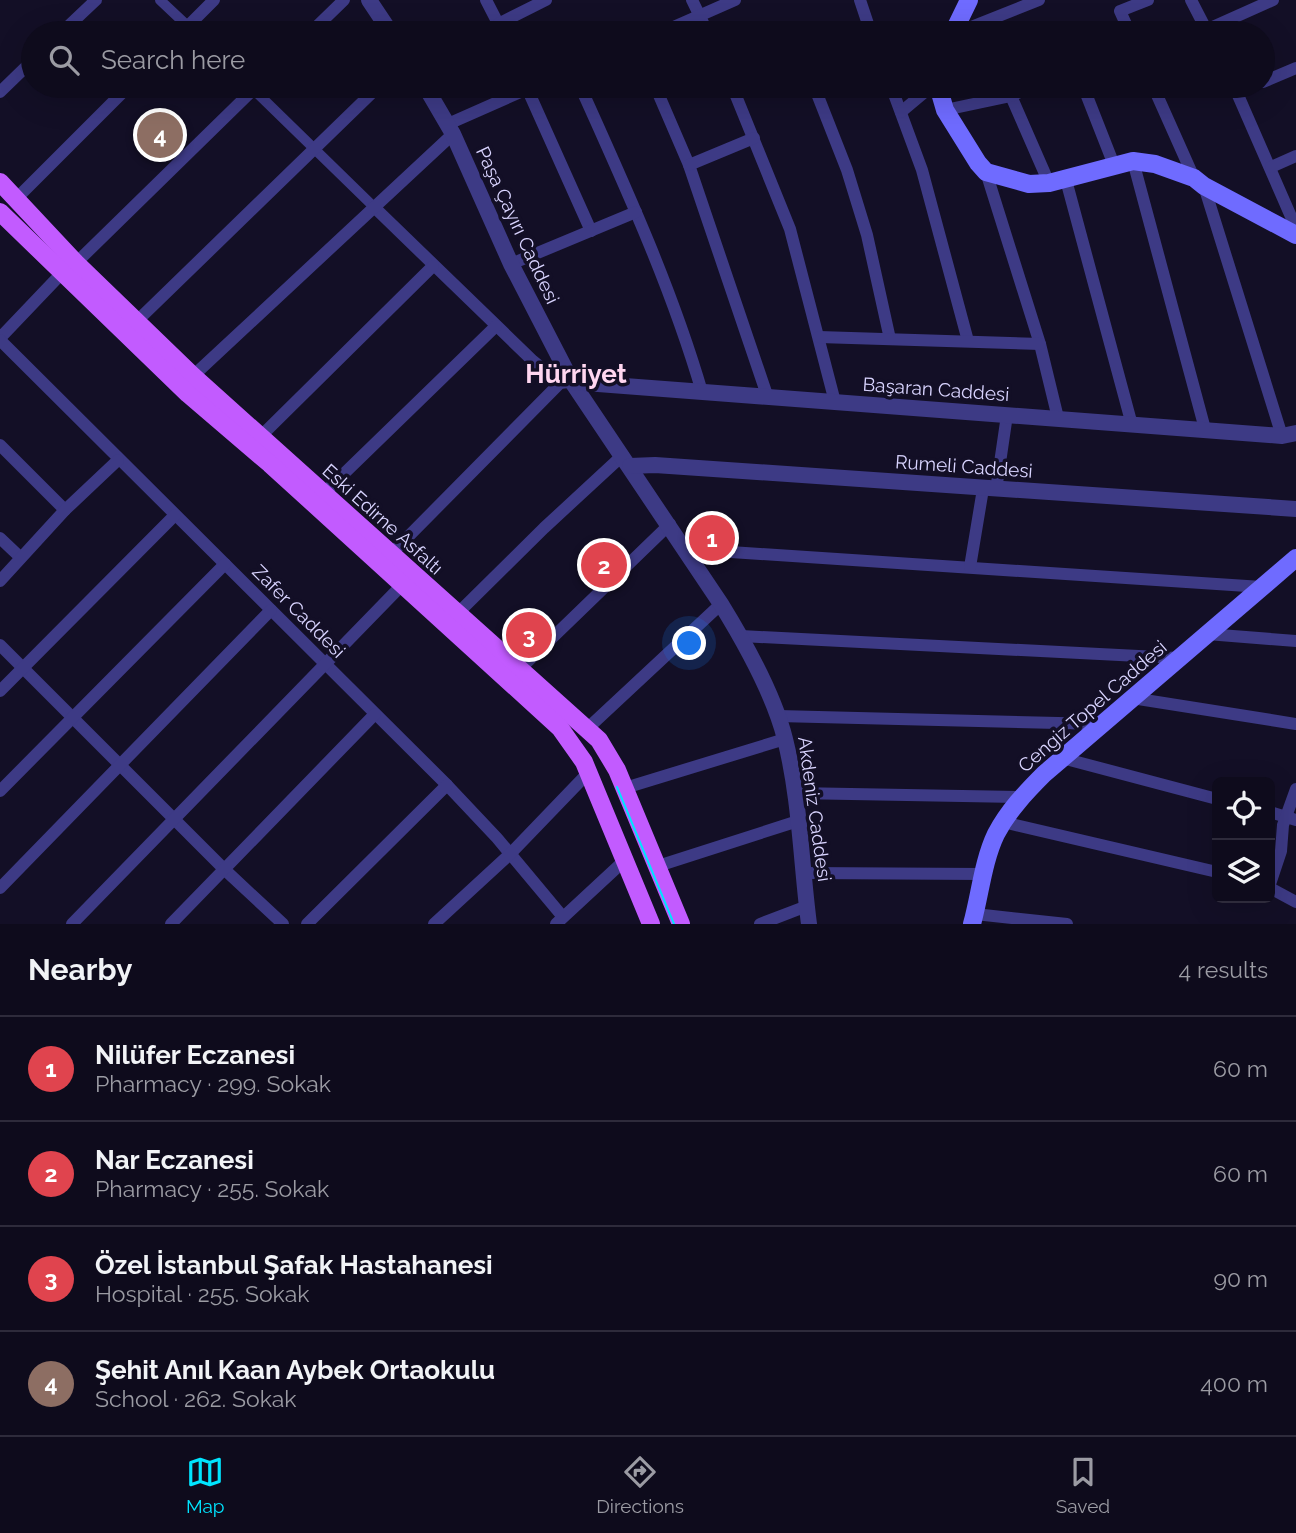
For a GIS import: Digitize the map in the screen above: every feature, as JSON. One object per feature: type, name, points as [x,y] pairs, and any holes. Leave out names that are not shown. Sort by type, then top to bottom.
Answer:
[{"type":"main road","points":[[959,21],[969,0]]},
{"type":"main road","points":[[942,98],[945,110],[986,172],[1029,184],[1057,181],[1133,161],[1155,164],[1199,182],[1296,235]]},
{"type":"main road","name":"Eski Edirne Asfaltı","points":[[0,181],[17,198],[69,268],[188,394],[394,570],[560,728],[578,751],[651,924]]},
{"type":"main road","name":"Eski Edirne Asfaltı","points":[[0,212],[136,322],[324,493],[394,570],[457,614],[588,728],[614,763],[681,924]]},
{"type":"main road","name":"Cengiz Topel Caddesi","points":[[974,919],[989,855],[1003,821],[1021,797],[1101,724],[1296,559]]},
{"type":"main road","points":[[588,773],[607,771],[614,763]]},
{"type":"street","points":[[74,21],[96,0]]},
{"type":"street","points":[[160,0],[179,21]]},
{"type":"street","points":[[196,21],[214,0]]},
{"type":"street","points":[[322,21],[344,0]]},
{"type":"street","points":[[369,0],[383,21]]},
{"type":"street","points":[[486,0],[496,21]]},
{"type":"street","points":[[513,21],[546,0]]},
{"type":"street","points":[[692,0],[702,21]]},
{"type":"street","points":[[688,21],[735,0]]},
{"type":"street","points":[[985,21],[1039,0]]},
{"type":"street","points":[[1125,21],[1120,11],[1148,0]]},
{"type":"street","points":[[1191,0],[1202,21]]},
{"type":"street","points":[[1228,21],[1273,0]]},
{"type":"street","points":[[864,3],[865,21]]},
{"type":"street","points":[[1275,77],[1296,68]]},
{"type":"street","points":[[0,92],[21,72]]},
{"type":"street","points":[[17,198],[117,98]]},
{"type":"street","points":[[0,339],[242,98]]},
{"type":"street","points":[[72,924],[325,663],[394,570],[566,382],[533,361],[264,98]]},
{"type":"street","points":[[136,322],[367,98]]},
{"type":"street","name":"Paşa Çayırı Caddesi","points":[[432,98],[451,129],[566,382]]},
{"type":"street","points":[[193,376],[374,207],[451,129],[509,98]]},
{"type":"street","points":[[534,98],[591,231]]},
{"type":"street","points":[[585,98],[636,212],[686,337],[702,392]]},
{"type":"street","points":[[660,98],[689,165],[768,398]]},
{"type":"street","points":[[740,98],[790,229],[835,402]]},
{"type":"street","points":[[819,98],[847,170],[867,235],[890,339]]},
{"type":"street","points":[[895,98],[922,170],[968,341]]},
{"type":"street","points":[[901,113],[918,98]]},
{"type":"street","points":[[945,110],[1002,98]]},
{"type":"street","points":[[1012,98],[1057,181],[1132,425]]},
{"type":"street","points":[[1088,98],[1114,165]]},
{"type":"street","points":[[1159,98],[1199,182],[1289,434]]},
{"type":"street","points":[[1240,98],[1296,228]]},
{"type":"street","points":[[689,165],[754,138]]},
{"type":"street","points":[[1271,167],[1296,156]]},
{"type":"street","points":[[1133,161],[1205,429]]},
{"type":"street","points":[[986,172],[1040,344],[1058,418]]},
{"type":"street","points":[[511,264],[636,212]]},
{"type":"street","points":[[260,437],[433,266]]},
{"type":"street","points":[[324,493],[496,326]]},
{"type":"street","points":[[819,337],[1040,344]]},
{"type":"street","name":"Zafer Caddesi","points":[[0,339],[118,460],[447,785],[497,838],[560,921]]},
{"type":"street","name":"Başaran Caddesi","points":[[566,382],[1132,425],[1289,434]]},
{"type":"street","name":"Akdeniz Caddesi","points":[[566,382],[626,461],[722,604],[741,636],[778,716],[795,793],[809,924]]},
{"type":"street","points":[[970,567],[1007,415]]},
{"type":"street","points":[[0,445],[65,510]]},
{"type":"street","points":[[0,581],[65,510],[118,460]]},
{"type":"street","points":[[457,614],[544,528],[626,461]]},
{"type":"street","name":"Rumeli Caddesi","points":[[626,461],[1296,509]]},
{"type":"street","points":[[0,691],[175,515]]},
{"type":"street","points":[[520,669],[670,524]]},
{"type":"street","points":[[0,538],[20,557]]},
{"type":"street","points":[[686,549],[1262,587]]},
{"type":"street","points":[[0,791],[225,564]]},
{"type":"street","points":[[588,728],[722,604]]},
{"type":"street","points":[[0,888],[271,610]]},
{"type":"street","points":[[1207,634],[1296,641]]},
{"type":"street","points":[[741,636],[1178,658]]},
{"type":"street","points":[[0,645],[282,924]]},
{"type":"street","points":[[1132,698],[1296,724]]},
{"type":"street","points":[[171,924],[375,713]]},
{"type":"street","points":[[778,716],[1101,724]]},
{"type":"street","points":[[625,789],[785,739]]},
{"type":"street","points":[[1062,758],[1212,798]]},
{"type":"street","points":[[434,924],[509,855],[588,773]]},
{"type":"street","points":[[307,924],[447,785]]},
{"type":"street","points":[[1275,870],[1291,818],[1296,789]]},
{"type":"street","points":[[795,793],[1021,797]]},
{"type":"street","points":[[658,866],[799,821]]},
{"type":"street","points":[[1003,821],[1212,871]]},
{"type":"street","points":[[560,921],[625,860]]},
{"type":"street","points":[[803,873],[985,874]]},
{"type":"street","points":[[1275,889],[1296,902]]},
{"type":"street","points":[[760,924],[807,906]]},
{"type":"street","points":[[974,919],[1067,924]]},
{"type":"tram line","points":[[617,787],[674,924]]},
{"type":"place","name":"Şehit Anıl Kaan Aybek Ortaokulu","points":[[160,135]]},
{"type":"place","name":"Nilüfer Eczanesi","points":[[712,538]]},
{"type":"place","name":"Nar Eczanesi","points":[[604,565]]},
{"type":"place","name":"Özel İstanbul Şafak Hastahanesi","points":[[529,635]]},
{"type":"district","name":"Hürriyet","points":[[576,374]]}]
